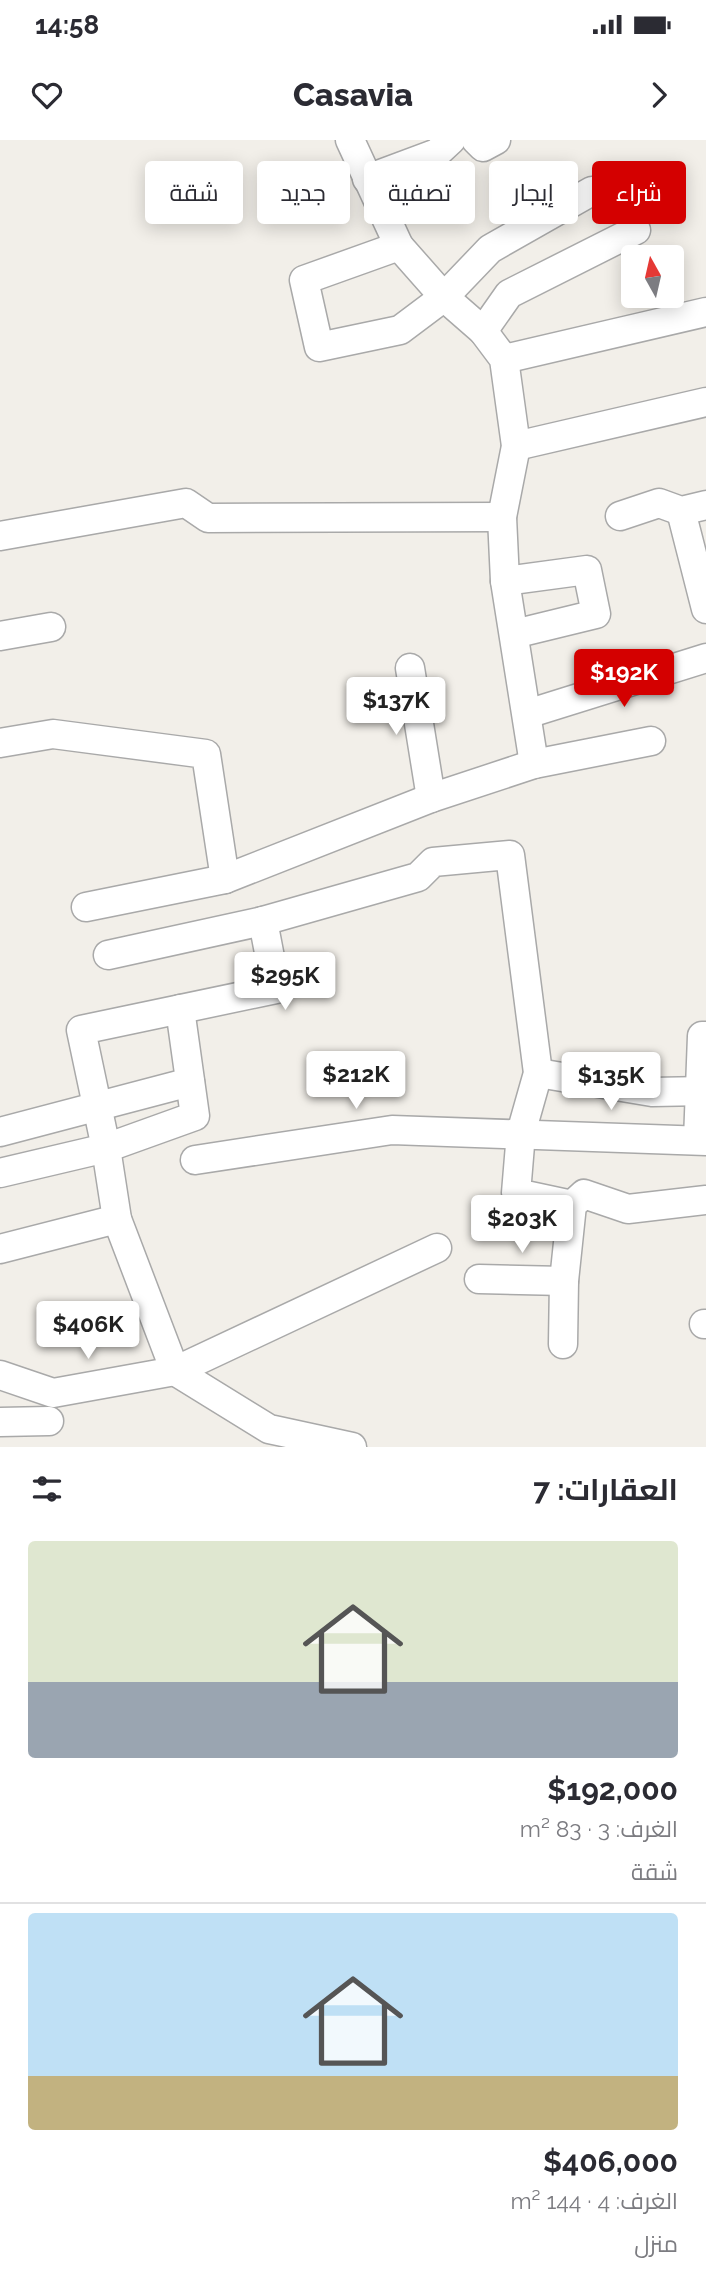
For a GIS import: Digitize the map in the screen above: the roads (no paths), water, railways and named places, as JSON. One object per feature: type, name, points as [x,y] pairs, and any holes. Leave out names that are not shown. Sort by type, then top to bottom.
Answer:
[{"type":"street","points":[[351,140],[364,172]]},
{"type":"street","points":[[415,161],[437,153],[451,140]]},
{"type":"street","points":[[477,140],[483,147],[496,140]]},
{"type":"street","points":[[399,246],[304,281],[320,346],[400,330],[444,298],[490,249],[592,191]]},
{"type":"street","points":[[388,224],[399,246],[444,298],[483,331],[504,359],[516,446],[502,517],[505,581],[534,764]]},
{"type":"street","points":[[483,331],[509,294],[636,230]]},
{"type":"street","points":[[504,359],[706,312]]},
{"type":"street","points":[[516,446],[706,402]]},
{"type":"street","points":[[0,536],[186,503],[208,518],[502,517]]},
{"type":"street","points":[[620,516],[659,503],[693,508],[706,609]]},
{"type":"street","points":[[505,581],[587,570],[596,614],[514,634]]},
{"type":"street","points":[[0,636],[51,627]]},
{"type":"street","points":[[527,715],[706,657]]},
{"type":"street","points":[[410,668],[431,798]]},
{"type":"street","points":[[0,743],[53,734],[206,754],[225,879]]},
{"type":"street","points":[[86,907],[225,879],[431,798],[534,764],[651,741]]},
{"type":"street","points":[[108,955],[263,921],[418,877],[433,862],[510,855],[538,1073],[521,1133],[516,1193],[572,1205]]},
{"type":"street","points":[[263,921],[275,989],[80,1031],[106,1148],[117,1219],[175,1371],[270,1429],[352,1447]]},
{"type":"street","points":[[0,1173],[106,1148],[195,1116],[180,1009]]},
{"type":"street","points":[[195,1160],[392,1130],[702,1140],[702,1036],[706,1036]]},
{"type":"street","points":[[538,1073],[652,1092],[703,1092]]},
{"type":"street","points":[[0,1132],[190,1082]]},
{"type":"street","points":[[563,1344],[564,1281],[572,1205],[584,1194],[628,1209],[706,1200]]},
{"type":"street","points":[[0,1249],[117,1219]]},
{"type":"street","points":[[0,1375],[53,1393],[175,1371],[437,1248]]},
{"type":"street","points":[[479,1279],[564,1281]]},
{"type":"street","points":[[0,1422],[49,1421]]}]
